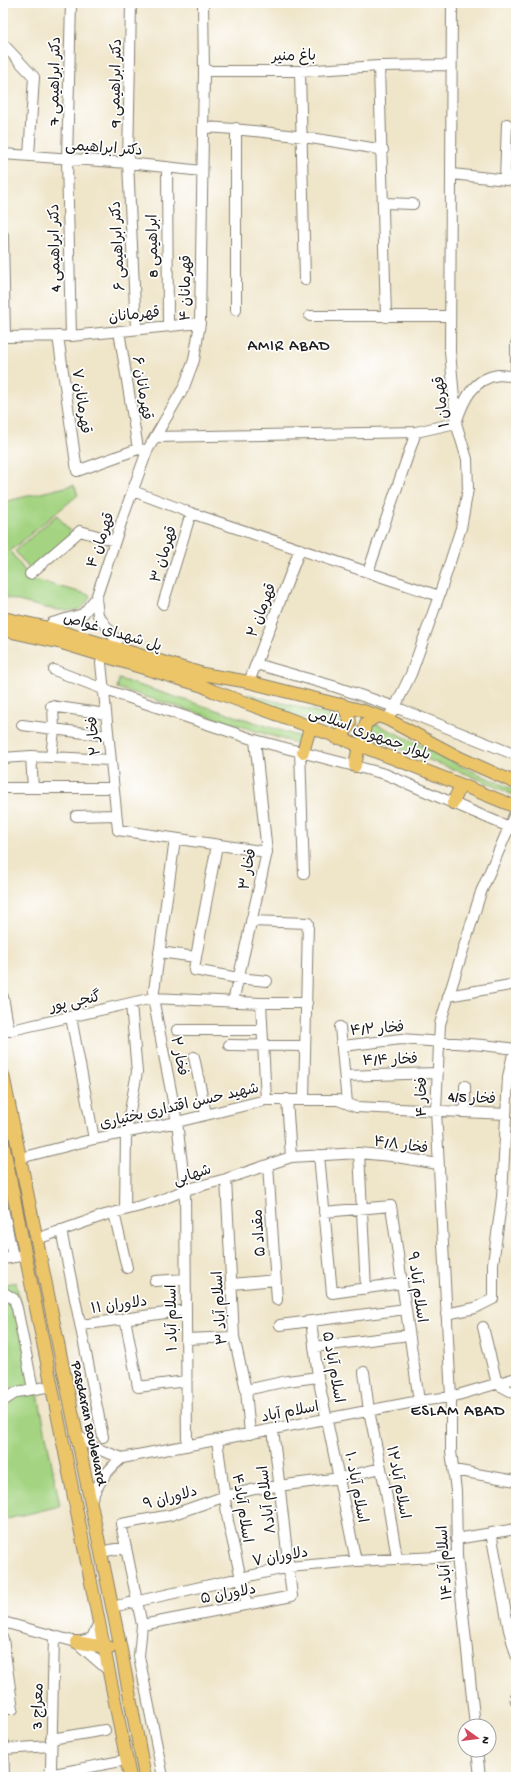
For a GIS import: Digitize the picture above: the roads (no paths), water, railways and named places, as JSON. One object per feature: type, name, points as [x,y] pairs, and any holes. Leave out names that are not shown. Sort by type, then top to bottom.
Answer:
[{"type":"main road","points":[[3,611],[117,641],[203,668],[214,675]]},
{"type":"main road","name":"پل شهدای غواص","points":[[3,618],[49,628],[203,674],[214,675]]},
{"type":"main road","name":"پل شهدای غواص","points":[[3,630],[62,643],[203,686],[213,691]]},
{"type":"main road","points":[[3,638],[49,648],[190,689],[213,691]]},
{"type":"main road","name":"بلوار جمهوری اسلامی","points":[[214,675],[342,704],[382,718],[460,758],[514,782]]},
{"type":"main road","name":"بلوار جمهوری اسلامی","points":[[213,691],[336,738],[364,747],[516,807]]},
{"type":"main road","points":[[336,738],[349,728],[351,722],[342,704]]},
{"type":"main road","points":[[355,766],[364,747],[363,731],[366,723],[382,718]]},
{"type":"main road","points":[[301,752],[310,728]]},
{"type":"main road","points":[[453,803],[461,785]]},
{"type":"main road","name":"Pasdaran Boulevard","points":[[3,1075],[121,1650],[145,1777]]},
{"type":"main road","name":"Pasdaran Boulevard","points":[[3,1143],[130,1777]]},
{"type":"main road","points":[[76,1642],[121,1650]]},
{"type":"street","name":"دکتر ابراهیمی 7","points":[[67,159],[71,3]]},
{"type":"street","name":"دکتر ابراهیمی 9","points":[[128,163],[131,3]]},
{"type":"street","points":[[203,3],[204,71]]},
{"type":"street","name":"قهرمان ۱","points":[[382,718],[395,707],[411,674],[439,596],[461,528],[468,489],[467,459],[456,423],[450,351],[452,3]]},
{"type":"street","points":[[3,44],[34,77],[30,156]]},
{"type":"street","name":"باغ منیر","points":[[204,71],[300,71],[379,66],[451,65]]},
{"type":"street","points":[[379,66],[383,150],[386,317]]},
{"type":"street","name":"قهرمانان ۴","points":[[133,491],[143,450],[155,437],[184,387],[194,360],[200,323],[204,71]]},
{"type":"street","points":[[300,71],[303,135],[305,280]]},
{"type":"street","points":[[505,179],[507,124]]},
{"type":"street","points":[[203,127],[236,128],[303,135],[383,150]]},
{"type":"street","points":[[236,128],[236,310]]},
{"type":"street","name":"دکتر ابراهیمی","points":[[3,154],[128,163],[202,171]]},
{"type":"street","name":"دکتر ابراهیمی 4","points":[[67,159],[71,336]]},
{"type":"street","name":"دکتر ابراهیمی ۶","points":[[128,163],[136,328]]},
{"type":"street","name":"ابراهیمی 8","points":[[166,167],[168,325]]},
{"type":"street","points":[[452,174],[516,181]]},
{"type":"street","points":[[383,203],[413,204]]},
{"type":"street","points":[[3,236],[4,337]]},
{"type":"street","points":[[310,316],[450,316]]},
{"type":"street","name":"قهرمانان","points":[[4,337],[71,336],[136,328],[200,323]]},
{"type":"street","name":"قهرمانان ۶","points":[[119,331],[143,450]]},
{"type":"street","name":"قهرمانان ۷","points":[[58,336],[77,471],[143,450]]},
{"type":"street","points":[[155,437],[416,432],[456,423],[462,404],[472,389],[486,378],[500,375],[514,375],[516,344]]},
{"type":"street","points":[[368,572],[416,432]]},
{"type":"street","points":[[133,491],[191,513],[439,596]]},
{"type":"street","name":"قهرمان ۴","points":[[52,623],[83,614],[96,598],[133,491]]},
{"type":"street","name":"قهرمان ۳","points":[[163,604],[191,513]]},
{"type":"street","points":[[30,574],[80,531],[115,541]]},
{"type":"street","name":"قهرمان ۲","points":[[249,682],[300,549]]},
{"type":"street","name":"قهرمان ۴","points":[[96,598],[98,615],[117,641]]},
{"type":"street","name":"فخار ۲","points":[[101,663],[118,830],[175,839],[153,998],[178,1122],[185,1190]]},
{"type":"street","points":[[256,664],[333,686],[395,707],[516,755]]},
{"type":"street","points":[[54,670],[103,689],[255,740],[385,774],[512,828]]},
{"type":"street","points":[[51,757],[54,730],[52,706],[106,714]]},
{"type":"street","points":[[22,725],[108,736]]},
{"type":"street","name":"فخار ۳","points":[[233,1002],[267,852],[255,740]]},
{"type":"street","points":[[301,752],[304,874]]},
{"type":"street","points":[[31,756],[33,788]]},
{"type":"street","points":[[3,758],[31,756],[110,760]]},
{"type":"street","points":[[3,788],[113,788]]},
{"type":"street","name":"فخار ۴","points":[[451,1397],[436,1110],[438,1042],[440,1024],[448,996],[481,892],[512,828],[516,811]]},
{"type":"street","points":[[76,816],[116,815]]},
{"type":"street","points":[[175,839],[267,852]]},
{"type":"street","points":[[217,845],[194,970],[238,978],[267,981]]},
{"type":"street","points":[[251,921],[308,923],[304,1099]]},
{"type":"street","points":[[159,952],[196,957]]},
{"type":"street","points":[[448,996],[516,984]]},
{"type":"street","points":[[3,997],[6,1031]]},
{"type":"street","name":"گنجی پور","points":[[6,1031],[71,1018],[153,998],[260,1003],[307,1003]]},
{"type":"street","points":[[260,1003],[266,1100]]},
{"type":"street","points":[[125,1210],[126,1133],[137,1072],[131,1004]]},
{"type":"street","points":[[71,1018],[94,1139]]},
{"type":"street","points":[[340,1027],[343,1046],[347,1103]]},
{"type":"street","points":[[177,1030],[262,1030]]},
{"type":"street","name":"فخار ۴/۲","points":[[343,1046],[401,1039],[515,1049]]},
{"type":"street","points":[[229,1045],[305,1046]]},
{"type":"street","points":[[446,1314],[475,1308],[493,1299],[493,1264],[502,1197],[508,1077],[515,1049]]},
{"type":"street","points":[[194,1057],[206,1114]]},
{"type":"street","name":"فخار ۴/۴","points":[[345,1076],[436,1073]]},
{"type":"street","points":[[465,1086],[465,1112]]},
{"type":"street","points":[[287,1099],[291,1157]]},
{"type":"street","name":"شهید حسن اقتداری بختیاری","points":[[20,1158],[94,1139],[178,1122],[266,1100],[338,1100],[347,1103]]},
{"type":"street","name":"فخار 4/5","points":[[347,1103],[356,1107],[506,1114]]},
{"type":"street","points":[[359,1154],[366,1289]]},
{"type":"street","name":"شهابی","points":[[37,1240],[61,1230],[114,1213],[156,1202],[185,1190],[226,1179],[291,1157],[359,1154]]},
{"type":"street","name":"فخار ۴/۸","points":[[359,1154],[391,1156],[438,1164]]},
{"type":"street","points":[[319,1155],[332,1293],[402,1283]]},
{"type":"street","name":"مقداد ۵","points":[[268,1165],[277,1300]]},
{"type":"street","name":"اسلام آباد ۳","points":[[226,1179],[234,1337],[246,1390],[250,1434]]},
{"type":"street","name":"اسلام آباد ۱","points":[[185,1190],[187,1446]]},
{"type":"street","name":"اسلام آباد ۹","points":[[361,1208],[391,1206],[419,1401]]},
{"type":"street","points":[[3,1208],[8,1258],[26,1254]]},
{"type":"street","points":[[324,1212],[361,1208]]},
{"type":"street","points":[[114,1213],[127,1268]]},
{"type":"street","points":[[61,1230],[103,1437]]},
{"type":"street","points":[[155,1281],[186,1279]]},
{"type":"street","points":[[232,1284],[276,1280]]},
{"type":"street","points":[[3,1292],[14,1299],[17,1308],[33,1389]]},
{"type":"street","points":[[280,1325],[406,1308]]},
{"type":"street","name":"دلاوران ۱۱","points":[[81,1325],[186,1310]]},
{"type":"street","points":[[125,1318],[138,1387],[186,1381]]},
{"type":"street","name":"اسلام آباد ۵","points":[[311,1321],[318,1377],[328,1419]]},
{"type":"street","points":[[483,1327],[497,1384],[516,1394]]},
{"type":"street","points":[[314,1347],[409,1335]]},
{"type":"street","points":[[186,1339],[234,1337]]},
{"type":"street","name":"اسلام آباد۱۲","points":[[364,1372],[368,1411],[382,1468],[397,1558]]},
{"type":"street","points":[[246,1390],[288,1381],[318,1377]]},
{"type":"street","name":"اسلام آباد","points":[[122,1458],[419,1401],[451,1397],[516,1378]]},
{"type":"street","points":[[3,1401],[17,1392],[52,1386]]},
{"type":"street","name":"اسلام آباد۱۴","points":[[451,1397],[451,1450],[454,1470],[457,1556],[474,1718]]},
{"type":"street","name":"اسلام آباد ۱۰","points":[[328,1419],[356,1561]]},
{"type":"street","name":"اسلام آباد۸","points":[[273,1429],[289,1567]]},
{"type":"street","points":[[77,1435],[95,1448],[122,1458],[109,1469],[100,1480],[90,1502]]},
{"type":"street","name":"اسلام آباد۴","points":[[217,1440],[226,1496],[228,1521],[247,1605]]},
{"type":"street","name":"دلاوران ۹","points":[[126,1547],[121,1524],[171,1515],[226,1496],[255,1489],[340,1478],[382,1468]]},
{"type":"street","points":[[454,1470],[516,1481]]},
{"type":"street","points":[[456,1539],[516,1529]]},
{"type":"street","points":[[492,1533],[516,1655]]},
{"type":"street","points":[[101,1552],[126,1547],[142,1625],[139,1656],[163,1777]]},
{"type":"street","name":"دلاوران ۷","points":[[112,1607],[289,1567],[397,1558],[457,1556]]},
{"type":"street","name":"دلاوران ۵","points":[[142,1625],[292,1596],[289,1567]]},
{"type":"street","points":[[3,1622],[76,1642],[109,1671]]},
{"type":"street","points":[[76,1642],[92,1638],[99,1622]]},
{"type":"street","name":"معراج 3","points":[[49,1776],[54,1636]]},
{"type":"street","points":[[3,1639],[13,1709],[3,1709]]},
{"type":"street","points":[[4,1777],[3,1747],[51,1743],[105,1730]]},
{"type":"street","points":[[478,1758],[480,1777]]},
{"type":"street","points":[[49,1776],[79,1773],[126,1760]]},
{"type":"district","name":"AMIR ABAD","points":[[289,344]]},
{"type":"district","name":"ESLAM ABAD","points":[[458,1409]]}]
